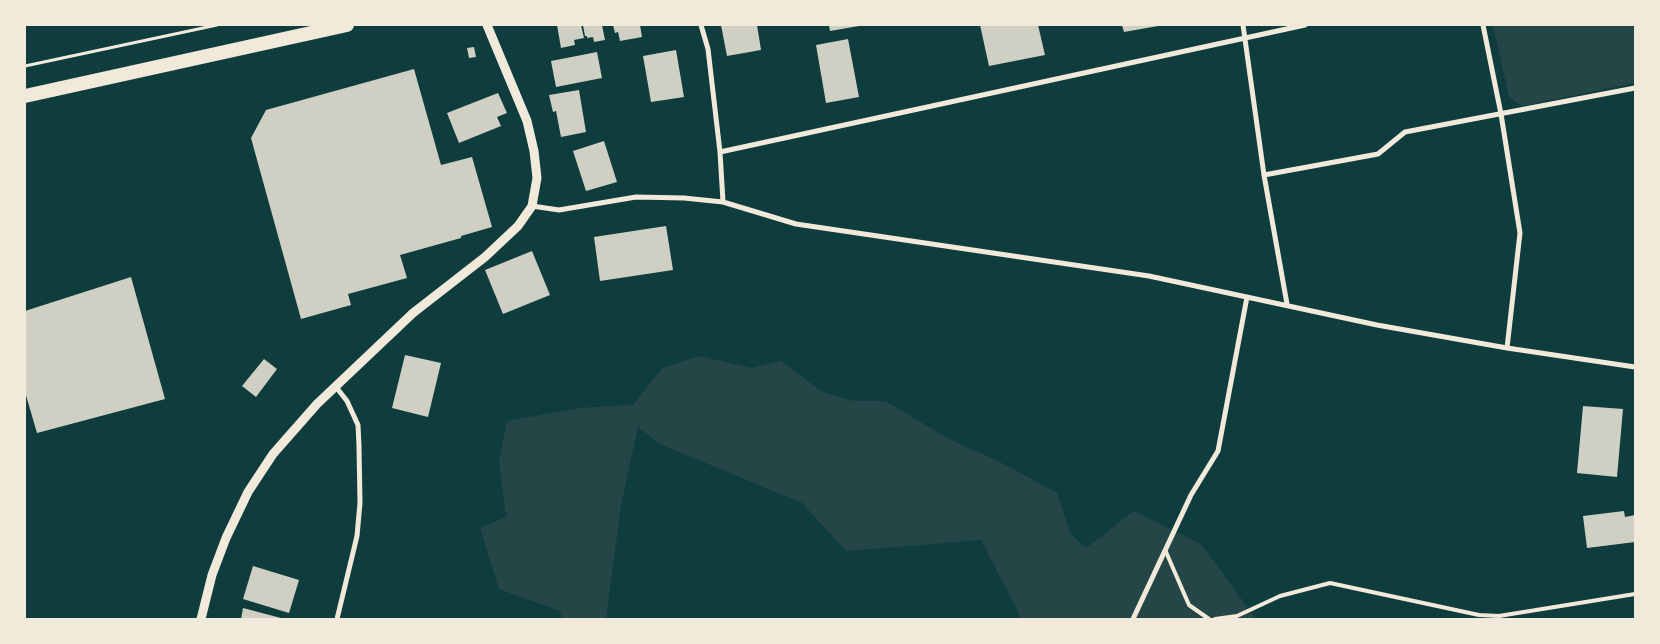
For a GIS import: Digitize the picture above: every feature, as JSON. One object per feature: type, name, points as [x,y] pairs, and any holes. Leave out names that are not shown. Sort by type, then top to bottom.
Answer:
[{"type":"highway","points":[[25,96],[347,25]]},
{"type":"street","points":[[201,619],[212,575],[226,538],[248,492],[273,454],[317,404],[413,313],[485,257],[518,226],[532,206],[537,178],[534,151],[527,121],[487,25]]},
{"type":"street","points":[[701,25],[708,49],[720,152],[723,202]]},
{"type":"street","points":[[1243,25],[1264,175],[1287,304]]},
{"type":"street","points":[[720,152],[1305,25]]},
{"type":"street","points":[[1483,25],[1501,114],[1520,233],[1508,348]]},
{"type":"street","points":[[1264,175],[1378,154],[1405,132],[1635,88]]},
{"type":"street","points":[[532,206],[559,210],[636,197],[684,198],[723,202],[796,224],[1149,276],[1287,304],[1377,325],[1508,348],[1635,367]]},
{"type":"street","points":[[1133,619],[1192,495],[1218,451],[1247,297]]},
{"type":"street","points":[[336,387],[347,401],[358,425],[360,456],[360,503],[357,536],[337,619]]},
{"type":"lane","points":[[1166,552],[1189,605],[1209,619]]},
{"type":"lane","points":[[1216,619],[1237,616],[1280,596],[1330,583],[1478,615],[1499,616],[1635,594]]},
{"type":"path","points":[[25,66],[217,25]]},
{"type":"shaded area","points":[[1493,25],[1635,25],[1635,83],[1522,106],[1509,97]]},
{"type":"shaded area","points":[[700,356],[751,368],[781,361],[822,392],[855,401],[885,401],[951,440],[996,460],[1057,493],[1071,534],[1086,548],[1134,511],[1201,544],[1256,619],[1019,619],[1018,612],[981,540],[846,551],[802,503],[660,444],[638,427],[621,505],[606,619],[562,619],[560,611],[499,589],[480,528],[506,517],[499,461],[507,421],[579,408],[633,405],[662,368]]},
{"type":"building","points":[[557,25],[581,25],[584,38],[574,40],[575,45],[561,48]]},
{"type":"building","points":[[583,25],[602,25],[605,40],[594,42],[593,37],[587,38]]},
{"type":"building","points":[[613,25],[640,25],[642,37],[620,41],[618,32],[615,33]]},
{"type":"building","points":[[721,25],[757,25],[761,50],[727,56]]},
{"type":"building","points":[[829,25],[859,25],[859,26],[830,31]]},
{"type":"building","points":[[980,25],[1038,25],[1045,55],[989,66]]},
{"type":"building","points":[[1122,25],[1158,25],[1158,26],[1124,32]]},
{"type":"building","points":[[848,39],[859,97],[826,103],[816,45]]},
{"type":"building","points":[[474,47],[476,57],[469,58],[467,48]]},
{"type":"building","points":[[676,50],[684,97],[651,102],[643,56]]},
{"type":"building","points":[[597,52],[602,78],[556,87],[551,61]]},
{"type":"building","points":[[414,69],[441,165],[472,157],[492,227],[400,255],[407,278],[348,294],[351,305],[301,319],[251,138],[266,110]]},
{"type":"building","points":[[579,90],[586,132],[561,137],[556,111],[553,112],[549,95]]},
{"type":"building","points":[[498,93],[507,113],[497,117],[501,126],[459,143],[447,113]]},
{"type":"building","points":[[604,141],[617,182],[586,191],[573,151]]},
{"type":"building","points":[[666,226],[673,270],[600,281],[594,237]]},
{"type":"building","points":[[532,251],[550,295],[503,314],[485,270]]},
{"type":"building","points":[[131,277],[165,399],[37,433],[25,392],[25,311]]},
{"type":"building","points":[[405,355],[441,363],[428,417],[392,408]]},
{"type":"building","points":[[264,359],[277,369],[256,397],[242,386]]},
{"type":"building","points":[[1583,406],[1623,409],[1617,477],[1577,473]]},
{"type":"building","points":[[1624,511],[1625,517],[1635,515],[1635,542],[1587,548],[1583,516]]},
{"type":"building","points":[[253,566],[299,580],[289,613],[243,599]]},
{"type":"building","points":[[243,608],[281,618],[281,619],[241,619]]}]
